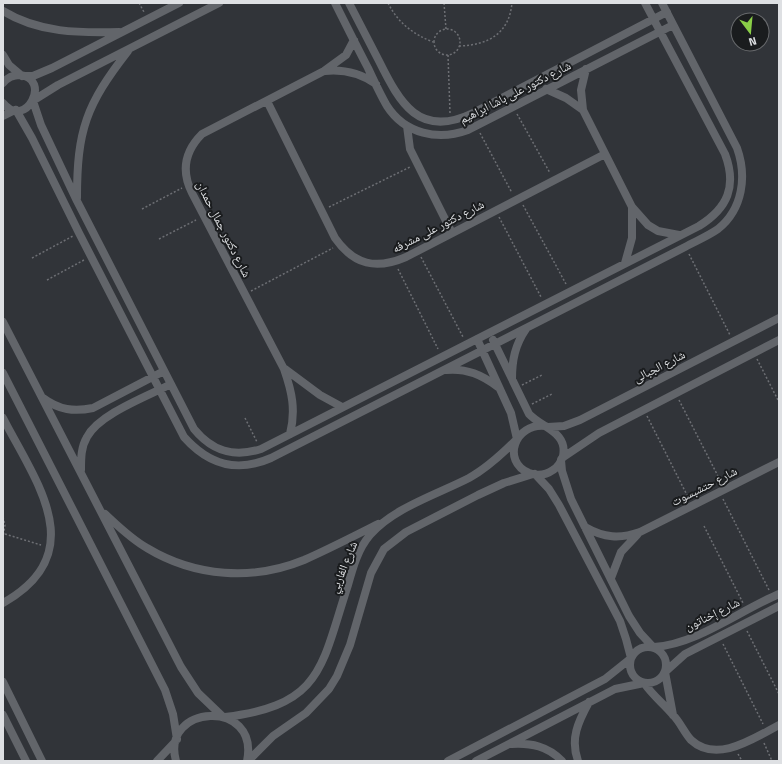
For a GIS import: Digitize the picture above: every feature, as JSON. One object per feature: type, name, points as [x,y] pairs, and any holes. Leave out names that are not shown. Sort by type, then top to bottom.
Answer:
[{"type":"street","points":[[3,83],[12,76],[33,76],[48,70],[179,3]]},
{"type":"street","points":[[3,116],[15,110],[26,108],[33,100],[58,85],[218,3]]},
{"type":"street","name":"شارع دكتور على باشا ابراهيم","points":[[335,3],[393,114],[407,126],[420,132],[435,136],[457,134],[476,126],[673,25]]},
{"type":"street","name":"شارع دكتور على باشا ابراهيم","points":[[349,3],[398,98],[415,114],[437,121],[450,121],[474,113],[667,12]]},
{"type":"street","points":[[3,55],[9,64],[29,79],[35,89],[33,100],[41,125],[77,201],[194,429],[203,440],[214,448],[237,454],[263,448],[699,226],[718,211],[730,190],[730,166],[645,3]]},
{"type":"street","points":[[3,103],[9,108],[15,110],[32,138],[184,437],[202,454],[224,464],[236,466],[248,465],[271,458],[705,237],[718,228],[734,209],[742,185],[741,160],[737,148],[662,3]]},
{"type":"street","points":[[3,11],[22,21],[59,31],[77,33],[122,32]]},
{"type":"street","name":"شارع دكتور جمال حمدان","points":[[290,434],[294,411],[293,399],[284,369],[188,185],[185,166],[190,148],[202,134],[324,71],[346,54],[354,40]]},
{"type":"street","points":[[77,201],[78,153],[88,113],[108,76],[129,49]]},
{"type":"street","points":[[586,69],[581,90],[583,110],[632,207],[648,225],[658,231],[680,235]]},
{"type":"street","name":"شارع دكتور جمال حمدان","points":[[324,71],[346,71],[367,78],[376,84]]},
{"type":"street","points":[[546,89],[566,98],[583,110]]},
{"type":"street","name":"شارع دكتور على مشرفه","points":[[267,101],[340,244],[353,256],[368,264],[386,264],[394,262],[418,251],[605,154]]},
{"type":"street","points":[[435,136],[437,121]]},
{"type":"street","points":[[407,126],[408,142],[417,164],[452,233]]},
{"type":"street","points":[[625,263],[632,238],[632,207]]},
{"type":"street","points":[[699,226],[705,237]]},
{"type":"street","name":"شارع الجبالى","points":[[546,427],[564,426],[580,420],[779,318]]},
{"type":"street","points":[[3,322],[181,667],[198,693],[224,717],[236,725],[245,736],[248,745],[247,761]]},
{"type":"street","points":[[514,385],[513,358],[516,347],[527,327]]},
{"type":"street","points":[[489,332],[525,407],[536,422],[557,434],[561,439],[563,445],[562,471],[567,490],[634,625],[653,647],[665,657],[665,672],[673,715]]},
{"type":"street","points":[[477,339],[511,413],[517,439]]},
{"type":"street","points":[[247,761],[274,736],[306,713],[329,690],[337,676],[350,645],[371,573],[384,549],[406,532],[471,498],[504,483],[534,474],[547,473],[553,470],[562,459],[599,433],[779,340]]},
{"type":"street","name":"شارع دكتور جمال حمدان","points":[[284,369],[320,395],[342,407]]},
{"type":"street","points":[[442,371],[466,370],[479,374],[500,388]]},
{"type":"street","points":[[41,396],[52,404],[62,408],[82,410],[102,404],[164,371]]},
{"type":"street","points":[[3,372],[165,690],[173,714],[176,740],[176,761]]},
{"type":"street","points":[[81,473],[82,447],[92,428],[109,416],[171,384]]},
{"type":"street","points":[[3,418],[46,503],[52,533],[50,548],[44,563],[33,579],[23,589],[3,603]]},
{"type":"street","points":[[546,427],[532,427],[521,433],[517,439],[514,454],[517,461],[526,471],[534,474],[549,489],[559,505],[620,621],[626,639],[632,674],[644,683],[658,701],[673,715],[692,741],[702,747],[713,750],[724,750],[735,747],[779,725]]},
{"type":"street","name":"شارع الفاربي","points":[[157,761],[176,740],[181,731],[195,719],[204,716],[224,717],[256,712],[284,703],[295,696],[314,677],[325,653],[360,552],[369,536],[388,519],[485,468],[517,439]]},
{"type":"street","points":[[263,448],[271,458]]},
{"type":"street","name":"شارع حتشبسوت","points":[[585,527],[606,536],[618,537],[640,532],[779,462]]},
{"type":"street","points":[[100,510],[130,536],[164,558],[190,567],[224,573],[265,572],[303,560],[388,519]]},
{"type":"street","name":"شارع حتشبسوت","points":[[611,578],[621,552],[640,532]]},
{"type":"street","name":"شارع إخناتون","points":[[653,647],[680,642],[776,596]]},
{"type":"street","name":"شارع إخناتون","points":[[665,672],[685,654],[779,606]]},
{"type":"street","points":[[448,761],[606,679],[630,659],[637,650],[653,647]]},
{"type":"street","points":[[476,761],[589,702],[620,688],[654,682],[665,672]]},
{"type":"street","points":[[3,682],[42,761]]},
{"type":"street","points":[[578,761],[575,749],[576,728],[589,702]]},
{"type":"street","points":[[3,715],[26,761]]},
{"type":"street","points":[[509,744],[527,743],[538,745],[549,750],[562,761]]},
{"type":"path","points":[[139,3],[147,19]]},
{"type":"path","points":[[388,3],[393,13],[404,26],[418,36],[433,42],[438,52],[448,55],[455,52],[459,46],[458,36],[453,31],[446,29],[437,33],[433,42]]},
{"type":"path","points":[[444,3],[446,29]]},
{"type":"path","points":[[459,46],[476,46],[491,39],[504,28],[511,14],[512,3]]},
{"type":"path","points":[[448,55],[450,121]]},
{"type":"path","points":[[513,107],[554,180]]},
{"type":"path","points":[[476,126],[570,291]]},
{"type":"path","points":[[322,211],[417,164]]},
{"type":"path","points":[[142,208],[188,185]]},
{"type":"path","points":[[496,210],[544,304]]},
{"type":"path","points":[[159,239],[204,216]]},
{"type":"path","points":[[32,258],[79,233]]},
{"type":"path","points":[[244,294],[340,244]]},
{"type":"path","points":[[685,247],[733,342]]},
{"type":"path","points":[[418,251],[466,344]]},
{"type":"path","points":[[46,280],[91,256]]},
{"type":"path","points":[[394,262],[442,356]]},
{"type":"path","points":[[754,353],[779,402]]},
{"type":"path","points":[[514,385],[542,375]]},
{"type":"path","points":[[676,393],[722,491],[776,596]]},
{"type":"path","points":[[525,407],[552,394]]},
{"type":"path","points":[[644,410],[692,506]]},
{"type":"path","points":[[245,418],[263,448]]},
{"type":"path","points":[[3,517],[3,538]]},
{"type":"path","points":[[704,526],[746,610]]},
{"type":"path","points":[[4,534],[50,548]]},
{"type":"path","points":[[744,624],[779,694]]},
{"type":"path","points":[[719,636],[763,733],[772,761]]}]
